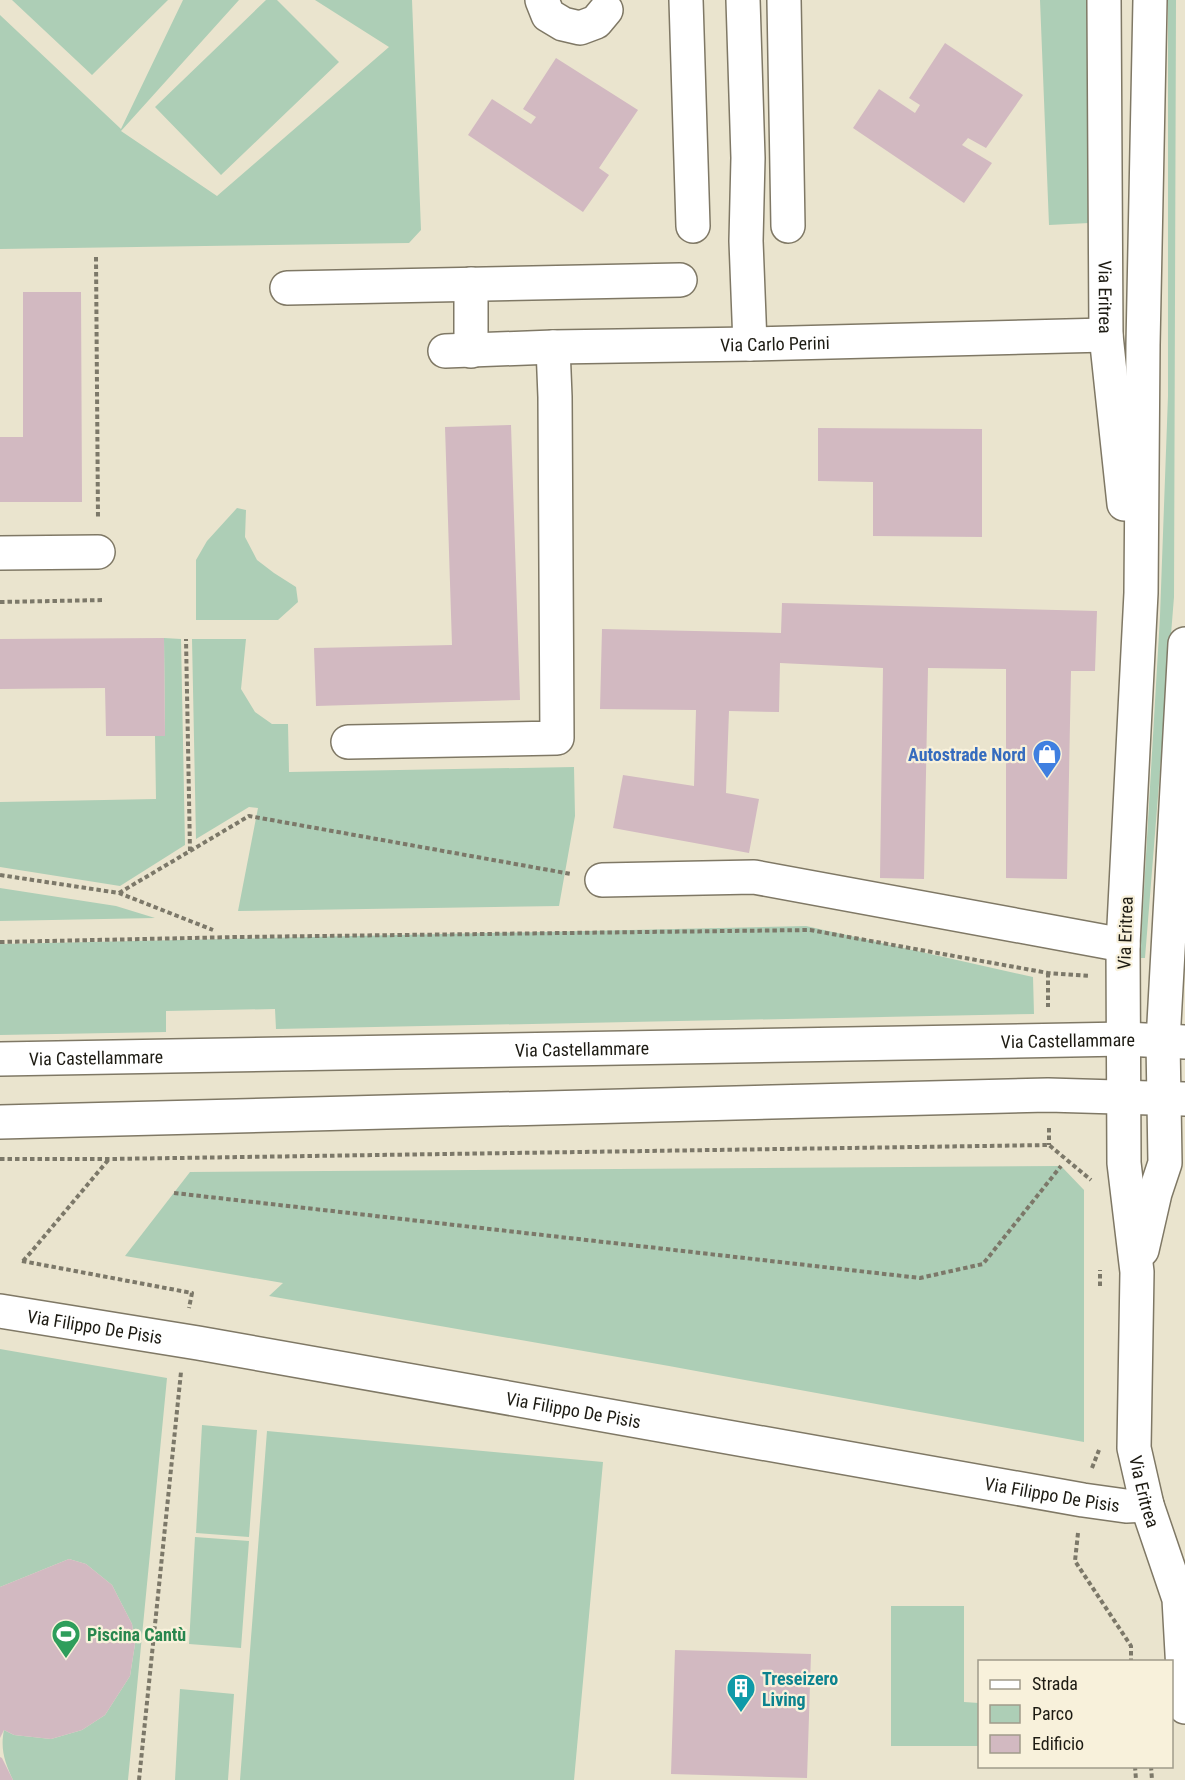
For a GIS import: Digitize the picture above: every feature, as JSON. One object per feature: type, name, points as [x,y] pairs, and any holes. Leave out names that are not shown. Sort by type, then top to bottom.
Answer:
[{"type":"street","points":[[542,0],[548,15],[563,24],[580,28],[596,22],[606,10]]},
{"type":"street","points":[[686,0],[693,226]]},
{"type":"street","points":[[743,0],[748,158],[746,241],[750,344]]},
{"type":"street","points":[[784,0],[788,226]]},
{"type":"street","name":"Via Eritrea","points":[[1104,0],[1106,335],[1122,496],[1141,593]]},
{"type":"street","name":"Via Eritrea","points":[[1150,0],[1141,593],[1124,945],[1124,1163],[1137,1272],[1134,1448],[1147,1505],[1179,1599],[1185,1707]]},
{"type":"street","points":[[748,158],[787,158]]},
{"type":"street","points":[[287,288],[680,280]]},
{"type":"street","name":"Via Carlo Perini","points":[[471,284],[458,351],[553,346],[750,344],[1106,335]]},
{"type":"street","points":[[348,742],[557,738],[553,346]]},
{"type":"street","points":[[533,538],[534,447],[555,390]]},
{"type":"street","points":[[0,554],[98,552]]},
{"type":"street","name":"Via Eritrea","points":[[1137,1272],[1164,1163],[1174,1098],[1185,644]]},
{"type":"street","points":[[591,878],[754,877],[1124,945]]},
{"type":"street","name":"Via Castellammare","points":[[0,1059],[1125,1039],[1174,1042]]},
{"type":"street","points":[[0,1122],[1048,1095],[1174,1098]]},
{"type":"street","name":"Via Filippo De Pisis","points":[[0,1311],[198,1343],[1106,1504],[1147,1505]]},
{"type":"path","points":[[96,256],[98,552]]},
{"type":"path","points":[[0,602],[105,600]]},
{"type":"path","points":[[186,639],[190,851]]},
{"type":"path","points":[[119,893],[249,816],[591,878]]},
{"type":"path","points":[[0,874],[119,893],[213,930]]},
{"type":"path","points":[[0,942],[810,930],[1048,973],[1095,977]]},
{"type":"path","points":[[0,1159],[1049,1145],[1092,1181]]},
{"type":"path","points":[[109,1159],[22,1261],[192,1293],[188,1318]]},
{"type":"path","points":[[174,1193],[920,1278],[982,1264],[1061,1166]]},
{"type":"path","points":[[1100,1268],[1100,1291]]},
{"type":"path","points":[[139,1780],[182,1363]]},
{"type":"path","points":[[1089,1476],[1099,1452],[1099,1440]]},
{"type":"path","points":[[1078,1529],[1076,1561],[1131,1646],[1131,1660]]},
{"type":"green space","points":[[12,0],[168,0],[92,75]]},
{"type":"green space","points":[[183,0],[239,0],[121,131],[217,196],[389,47],[315,0],[412,0],[421,230],[409,243],[0,249],[0,15],[121,129]]},
{"type":"green space","points":[[266,0],[277,0],[339,62],[221,175],[155,107]]},
{"type":"green space","points":[[1040,0],[1088,0],[1089,223],[1049,225]]},
{"type":"green space","points":[[1168,0],[1176,0],[1174,597],[1145,958],[1140,958],[1160,616],[1168,396]]},
{"type":"green space","points":[[237,508],[246,510],[245,537],[257,560],[296,587],[298,602],[278,620],[196,620],[196,560],[207,541]]},
{"type":"green space","points":[[164,638],[181,639],[185,845],[120,886],[0,867],[0,802],[156,799],[155,736],[165,735]]},
{"type":"green space","points":[[192,639],[246,639],[241,689],[255,712],[272,724],[288,724],[289,772],[574,767],[575,816],[559,906],[238,911],[258,808],[249,807],[196,839]]},
{"type":"green space","points":[[0,888],[116,906],[155,918],[0,921]]},
{"type":"green space","points":[[806,926],[1033,977],[1034,1014],[276,1029],[275,1009],[166,1011],[166,1032],[0,1035],[0,944]]},
{"type":"green space","points":[[1061,1166],[1084,1190],[1084,1442],[269,1296],[283,1283],[125,1256],[190,1172]]},
{"type":"green space","points":[[0,1349],[167,1378],[128,1780],[13,1780],[6,1762],[3,1750],[4,1730],[14,1735],[51,1739],[82,1730],[105,1715],[130,1676],[135,1644],[132,1624],[112,1585],[86,1564],[69,1559],[0,1587]]},
{"type":"green space","points":[[202,1425],[257,1430],[249,1537],[196,1533]]},
{"type":"green space","points":[[267,1431],[603,1462],[574,1780],[240,1780]]},
{"type":"green space","points":[[195,1537],[249,1541],[241,1648],[189,1644]]},
{"type":"green space","points":[[891,1606],[964,1606],[964,1702],[978,1703],[978,1746],[891,1746]]},
{"type":"green space","points":[[180,1689],[234,1694],[228,1780],[175,1780]]},
{"type":"building","points":[[945,43],[1023,95],[986,148],[968,138],[962,145],[992,163],[964,203],[853,128],[879,89],[915,113],[920,105],[909,98]]},
{"type":"building","points":[[556,58],[638,110],[599,168],[609,175],[583,212],[468,135],[492,99],[531,124],[536,117],[523,109]]},
{"type":"building","points":[[23,292],[81,292],[82,502],[0,502],[0,437],[23,437]]},
{"type":"building","points":[[511,425],[520,700],[316,706],[314,648],[452,645],[445,427]]},
{"type":"building","points":[[818,428],[982,429],[982,537],[873,536],[873,482],[818,481]]},
{"type":"building","points":[[782,603],[1097,611],[1095,671],[1071,671],[1067,879],[1006,878],[1006,669],[928,668],[924,879],[880,878],[883,668],[780,663],[779,712],[729,711],[726,793],[759,799],[749,853],[613,828],[623,775],[694,786],[696,710],[600,709],[602,629],[781,633]]},
{"type":"building","points":[[164,638],[165,736],[106,736],[105,688],[0,689],[0,639]]},
{"type":"building","name":"Piscina Cantù","points":[[69,1559],[86,1564],[112,1585],[132,1624],[135,1644],[130,1676],[105,1715],[82,1730],[51,1739],[14,1735],[4,1730],[0,1738],[0,1587]]},
{"type":"building","name":"Treseizero Living","points":[[675,1650],[811,1654],[807,1778],[671,1774]]},
{"type":"building","points":[[0,1757],[2,1758],[13,1780],[0,1780]]},
{"type":"place","name":"Autostrade Nord","points":[[1047,780]]},
{"type":"place","name":"Piscina Cantù","points":[[66,1660]]},
{"type":"place","name":"Treseizero Living","points":[[741,1714]]}]
